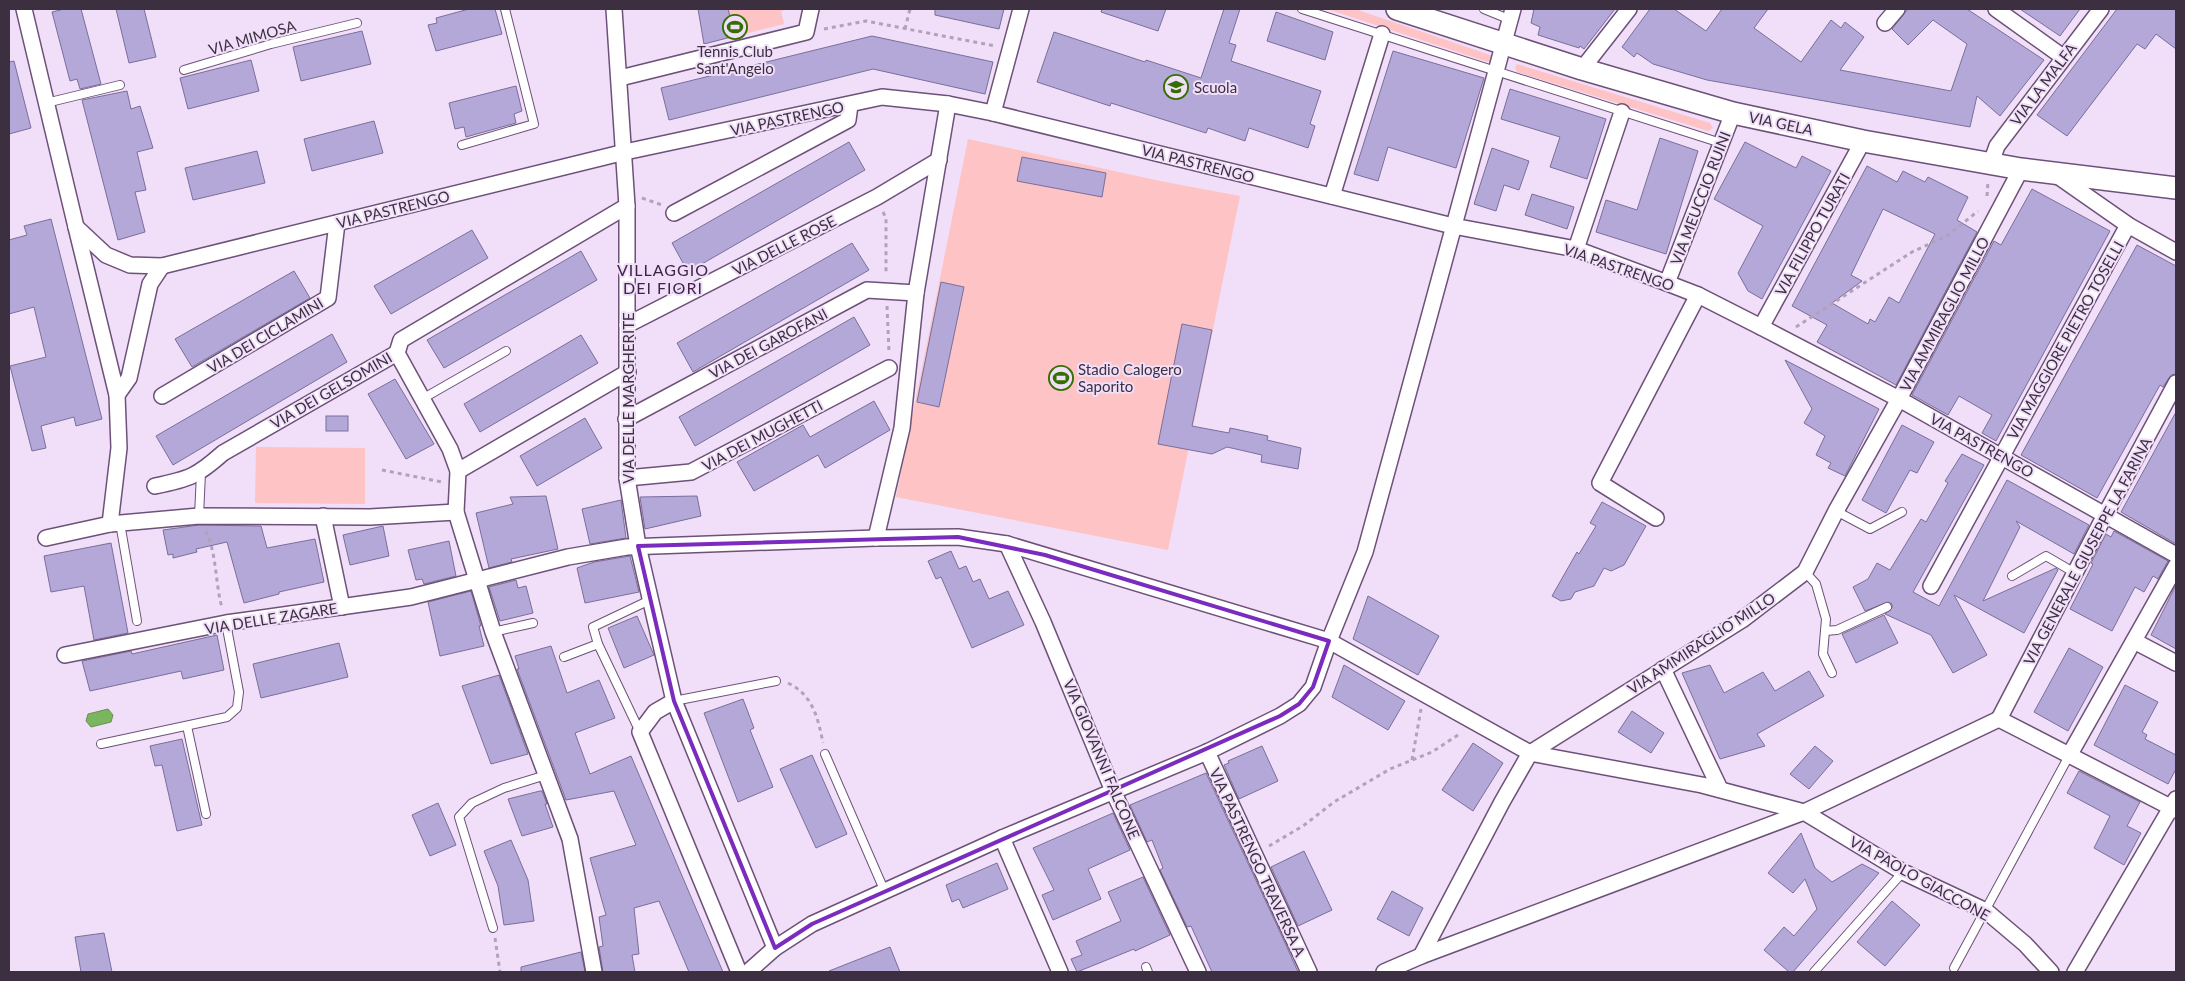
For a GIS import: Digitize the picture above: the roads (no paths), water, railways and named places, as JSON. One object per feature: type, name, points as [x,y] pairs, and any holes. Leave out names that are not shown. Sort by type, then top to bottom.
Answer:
[{"type":"main road","name":"VIA GELA","points":[[1398,9],[1582,69],[1733,113],[1863,141],[2021,170],[2176,188]]},
{"type":"street","points":[[24,9],[117,395],[119,448],[115,523]]},
{"type":"street","name":"VIA DELLE MARGHERITE","points":[[614,9],[627,201],[628,372],[626,478],[638,546],[652,599],[674,701],[775,948]]},
{"type":"street","points":[[620,78],[806,32],[811,9]]},
{"type":"street","points":[[993,113],[1021,9]]},
{"type":"street","points":[[1582,69],[1629,9]]},
{"type":"street","points":[[1885,22],[1897,9]]},
{"type":"street","points":[[1996,9],[2062,57]]},
{"type":"street","name":"VIA LA MALFA","points":[[1991,163],[1996,146],[2100,9]]},
{"type":"street","points":[[748,972],[775,948],[812,924],[1002,838],[1207,752],[1280,716],[1299,704],[1313,687],[1329,640],[1365,552],[1512,14]]},
{"type":"street","points":[[1332,196],[1382,34]]},
{"type":"street","name":"VIA PASTRENGO","points":[[76,227],[106,255],[130,265],[162,266],[625,152],[882,97],[948,104],[993,113],[1453,226],[1576,249],[1698,295],[1762,327],[1899,399],[2176,555]]},
{"type":"street","points":[[876,538],[902,428],[916,293],[948,104]]},
{"type":"street","points":[[674,213],[848,120],[850,105]]},
{"type":"street","points":[[1576,249],[1622,112]]},
{"type":"street","name":"VIA MEUCCIO RUINI","points":[[1667,283],[1733,113]]},
{"type":"street","name":"VIA FILIPPO TURATI","points":[[1762,327],[1863,141]]},
{"type":"street","name":"VIA DELLE ROSE","points":[[628,325],[877,197],[939,160]]},
{"type":"street","name":"VIA AMMIRAGLIO MILLO","points":[[1421,956],[1530,753],[1742,620],[1805,572],[1836,511],[1899,399],[2021,170]]},
{"type":"street","points":[[2051,172],[2128,226],[2176,252]]},
{"type":"street","name":"VIA DEI GELSOMINI","points":[[156,486],[180,481],[200,473],[223,453],[397,353],[401,340],[627,201]]},
{"type":"street","name":"VIA DEI CICLAMINI","points":[[162,396],[328,298],[338,223]]},
{"type":"street","name":"VIA MAGGIORE PIETRO TOSELLI","points":[[1930,586],[2128,226]]},
{"type":"street","points":[[117,395],[129,378],[150,284],[162,266]]},
{"type":"street","name":"VIA DEI GAROFANI","points":[[626,419],[867,290],[916,293]]},
{"type":"street","points":[[1656,518],[1600,483],[1698,295]]},
{"type":"street","points":[[397,353],[450,448],[458,478],[456,512],[476,580],[493,632],[570,839],[594,972]]},
{"type":"street","name":"VIA DEI MUGHETTI","points":[[626,478],[691,472],[889,368]]},
{"type":"street","points":[[458,478],[628,372]]},
{"type":"street","name":"VIA GENERALE GIUSEPPE LA FARINA","points":[[1999,719],[2176,383]]},
{"type":"street","points":[[46,538],[115,523],[199,516],[370,517],[456,512]]},
{"type":"street","points":[[323,516],[342,607]]},
{"type":"street","name":"VIA DELLE ZAGARE","points":[[65,656],[226,623],[411,597],[568,557],[638,546],[958,537],[1007,544]]},
{"type":"street","name":"VIA PAOLO GIACCONE","points":[[1007,544],[1329,640],[1427,697],[1530,753],[1720,789],[1804,812],[1903,872],[1986,911],[2025,944],[2051,972]]},
{"type":"street","name":"VIA GIOVANNI FALCONE","points":[[1007,544],[1044,622],[1114,791],[1198,972]]},
{"type":"street","points":[[2070,754],[2176,566]]},
{"type":"street","points":[[2134,641],[2176,663]]},
{"type":"street","points":[[1663,669],[1720,789]]},
{"type":"street","points":[[674,701],[655,712],[640,732],[739,972]]},
{"type":"street","points":[[1384,972],[1421,956],[1804,812],[1999,719],[2175,805],[2074,972]]},
{"type":"street","name":"VIA PASTRENGO TRAVERSA A","points":[[1207,752],[1309,972]]},
{"type":"street","points":[[1002,838],[1060,972]]},
{"type":"lane","points":[[462,146],[534,124],[505,9]]},
{"type":"lane","points":[[1302,9],[1721,143]]},
{"type":"lane","points":[[1484,9],[1512,14]]},
{"type":"lane","name":"VIA MIMOSA","points":[[184,70],[271,44],[357,23]]},
{"type":"lane","points":[[46,103],[120,85]]},
{"type":"lane","points":[[422,399],[506,350]]},
{"type":"lane","points":[[199,516],[200,473]]},
{"type":"lane","points":[[1836,511],[1870,529],[1902,512]]},
{"type":"lane","points":[[115,523],[137,621]]},
{"type":"lane","points":[[2012,576],[2046,556],[2075,573]]},
{"type":"lane","points":[[1805,572],[1816,584],[1826,619],[1823,654],[1832,672]]},
{"type":"lane","points":[[640,732],[598,644],[593,628],[652,599]]},
{"type":"lane","points":[[1825,631],[1837,630],[1886,607]]},
{"type":"lane","points":[[101,744],[227,717],[237,708],[239,692],[226,623]]},
{"type":"lane","points":[[493,632],[533,623]]},
{"type":"lane","points":[[564,657],[598,644]]},
{"type":"lane","points":[[674,701],[776,681]]},
{"type":"lane","points":[[187,726],[206,814]]},
{"type":"lane","points":[[825,754],[885,892]]},
{"type":"lane","points":[[1954,968],[2070,754]]},
{"type":"lane","points":[[494,928],[459,818],[472,803],[504,788],[546,774]]},
{"type":"lane","points":[[1814,972],[1903,872]]},
{"type":"place","name":"Tennis Club Sant'Angelo","points":[[735,27]]},
{"type":"place","name":"Scuola","points":[[1176,87]]},
{"type":"place","name":"Stadio Calogero Saporito","points":[[1061,378]]},
{"type":"district","name":"VILLAGGIO DEI FIORI","points":[[663,278]]}]
